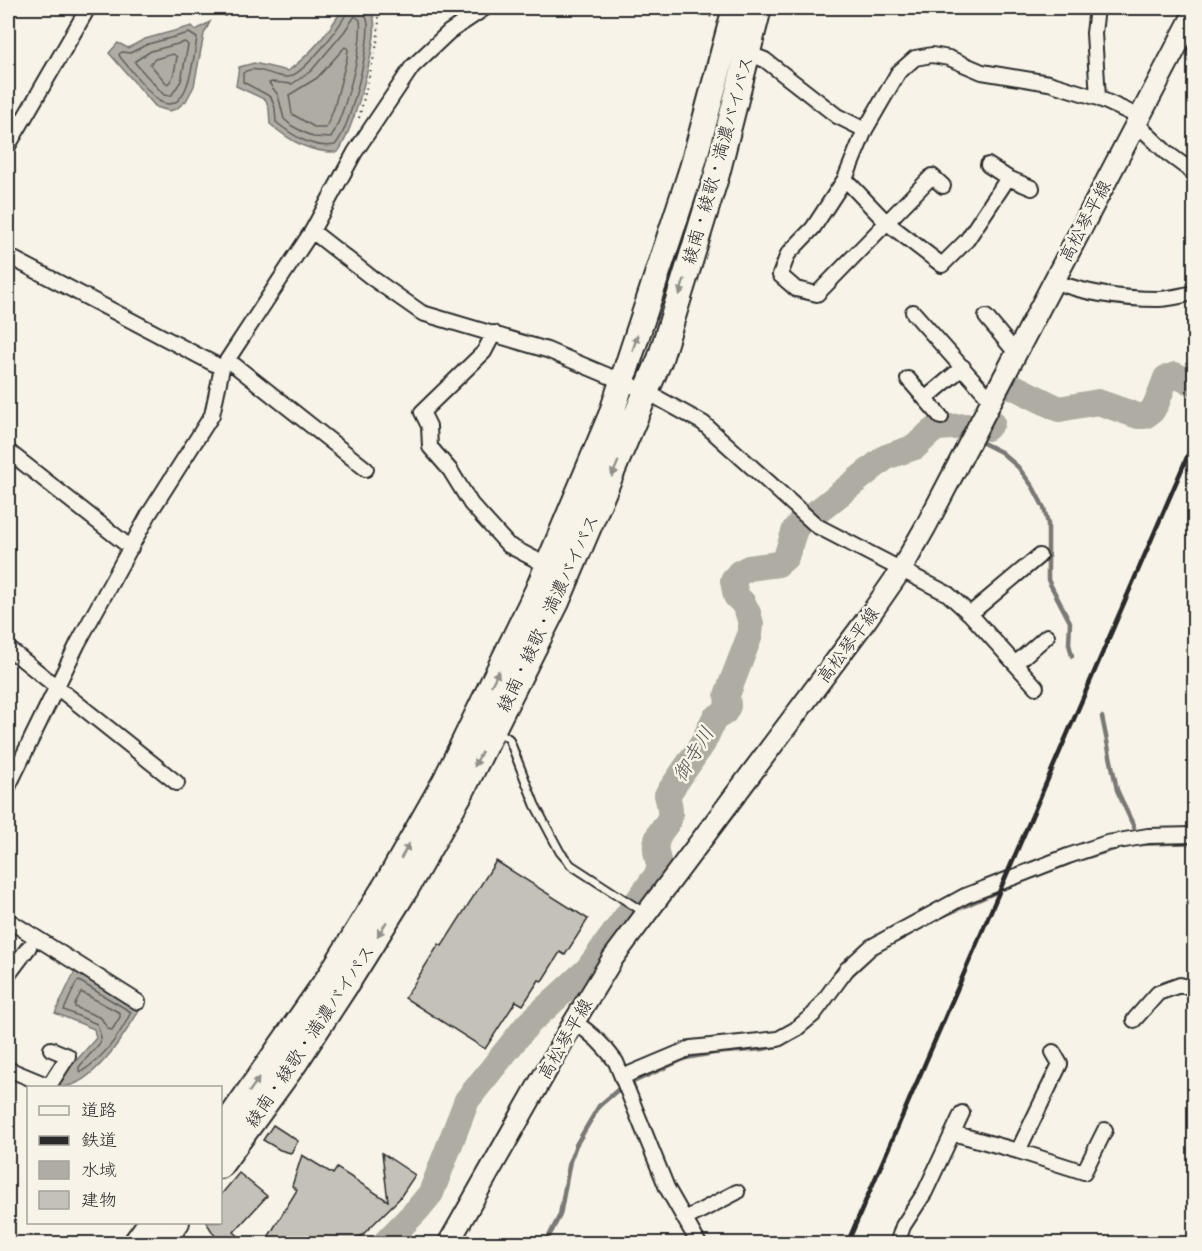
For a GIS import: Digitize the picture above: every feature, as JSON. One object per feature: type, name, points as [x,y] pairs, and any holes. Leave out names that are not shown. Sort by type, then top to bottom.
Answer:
[{"type":"highway","name":"綾南・綾歌・満濃バイパス","points":[[222,1163],[295,1063],[406,889],[463,789],[557,602],[660,359],[717,174],[759,8]]},
{"type":"highway","name":"綾南・綾歌・満濃バイパス","points":[[222,1130],[329,976],[389,880],[445,781],[548,566],[611,416],[692,168],[725,46],[725,15]]},
{"type":"highway","points":[[135,1244],[150,1224]]},
{"type":"highway","points":[[161,1244],[176,1224]]},
{"type":"main road","name":"高松琴平線","points":[[448,1244],[613,958],[638,909],[867,619],[901,570],[1138,120],[1191,12]]},
{"type":"street","points":[[8,146],[88,8]]},
{"type":"street","points":[[8,787],[78,643],[150,514],[212,415],[225,364],[312,231],[355,152],[412,67],[448,32],[485,8]]},
{"type":"street","points":[[1097,8],[1094,33],[1098,98]]},
{"type":"street","points":[[725,46],[765,60],[837,116],[865,130]]},
{"type":"street","points":[[943,186],[932,176],[817,294],[796,289],[780,275],[788,254],[813,228],[845,179],[865,130],[898,73],[915,57],[932,55],[948,58],[982,72],[1049,83],[1098,98],[1138,120],[1167,153],[1190,170],[1194,162]]},
{"type":"street","points":[[988,165],[1008,178],[1032,189]]},
{"type":"street","points":[[845,179],[886,222],[942,265],[967,240],[1008,178]]},
{"type":"street","points":[[312,231],[372,278],[423,313],[547,350],[647,392],[703,423],[817,526],[948,594],[970,614],[1036,687]]},
{"type":"street","points":[[8,256],[225,364],[366,469]]},
{"type":"street","points":[[1053,280],[1075,289],[1113,295],[1159,299],[1194,293]]},
{"type":"street","points":[[913,312],[991,400]]},
{"type":"street","points":[[986,317],[1016,353]]},
{"type":"street","points":[[494,333],[484,352],[422,412],[429,426],[430,447],[450,470],[471,504],[508,545],[548,566]]},
{"type":"street","points":[[925,399],[963,368]]},
{"type":"street","points":[[908,379],[941,417]]},
{"type":"street","points":[[8,451],[131,548]]},
{"type":"street","points":[[970,614],[1040,556]]},
{"type":"street","points":[[1015,664],[1047,636]]},
{"type":"street","points":[[8,648],[177,783]]},
{"type":"street","points":[[625,1083],[691,1048],[778,1039],[796,1029],[814,1014],[847,969],[871,946],[965,896],[1107,843],[1148,836],[1194,835]]},
{"type":"street","points":[[8,920],[138,1002]]},
{"type":"street","points":[[8,975],[29,948]]},
{"type":"street","points":[[1134,1020],[1158,993],[1180,985],[1194,988]]},
{"type":"street","points":[[574,1022],[590,1032],[616,1062],[667,1188],[699,1244]]},
{"type":"street","points":[[8,1069],[50,1086],[68,1056],[51,1049]]},
{"type":"street","points":[[1018,1151],[1060,1064],[1053,1052]]},
{"type":"street","points":[[897,1244],[903,1226],[925,1192],[962,1113]]},
{"type":"street","points":[[953,1133],[1084,1172],[1105,1130]]},
{"type":"street","points":[[685,1219],[737,1192]]},
{"type":"lane","points":[[494,727],[510,739],[535,805],[560,852],[571,865],[638,909]]},
{"type":"path","points":[[223,8],[224,18],[230,8]]},
{"type":"path","points":[[359,120],[377,44],[379,20],[373,8]]},
{"type":"path","points":[[701,8],[725,15]]},
{"type":"water","points":[[343,8],[367,8],[371,12],[374,26],[373,43],[364,85],[344,142],[338,152],[328,152],[309,148],[285,136],[270,124],[266,100],[236,86],[239,67],[254,63],[288,71],[319,42]]},
{"type":"water","points":[[210,22],[204,34],[194,86],[186,101],[176,109],[169,111],[156,107],[109,53],[118,43],[128,48],[145,39],[192,26],[196,30]]},
{"type":"water","points":[[75,971],[140,1009],[106,1058],[84,1079],[66,1086],[56,1084],[96,1038],[94,1029],[55,1013]]},
{"type":"building","points":[[496,861],[588,919],[565,955],[560,952],[542,981],[539,980],[523,1005],[516,1001],[485,1049],[405,998],[439,944],[442,946]]},
{"type":"building","points":[[273,1125],[298,1141],[291,1153],[280,1150],[263,1140]]},
{"type":"building","points":[[382,1153],[415,1175],[399,1199],[353,1244],[264,1244],[297,1190],[292,1186],[302,1155],[333,1174],[337,1168],[388,1201]]},
{"type":"building","points":[[239,1173],[267,1196],[234,1232],[247,1244],[220,1244],[207,1224],[222,1224],[222,1194]]},
{"type":"waterway","name":"御寺川","points":[[1010,385],[1059,409],[1098,402],[1138,416],[1145,416],[1152,411],[1157,402],[1166,378],[1175,375],[1194,382]]},
{"type":"waterway","name":"御寺川","points":[[987,428],[992,422]]},
{"type":"waterway","name":"御寺川","points":[[384,1244],[431,1193],[467,1100],[527,1025],[588,969],[659,872],[656,844],[658,836],[669,820],[670,806],[667,795],[703,743],[714,719],[725,712],[728,706],[727,695],[750,635],[751,624],[748,613],[736,596],[733,581],[739,573],[749,568],[778,564],[786,557],[795,529],[800,523],[886,457],[915,447],[938,428],[967,426]]},
{"type":"waterway","points":[[988,428],[981,442],[1001,452],[1018,467],[1033,487],[1044,508],[1048,524],[1048,580],[1070,622],[1069,644],[1072,656]]},
{"type":"waterway","points":[[1102,717],[1117,790],[1134,827]]},
{"type":"waterway","points":[[1140,844],[1194,842]]},
{"type":"waterway","points":[[1007,887],[1077,860],[1117,848]]},
{"type":"waterway","points":[[938,918],[996,892]]},
{"type":"waterway","points":[[818,1018],[851,975],[869,958]]},
{"type":"waterway","points":[[545,1244],[560,1215],[570,1161],[576,1145],[599,1106],[620,1088],[686,1058],[780,1045]]},
{"type":"railway","points":[[847,1244],[1194,441]]}]
